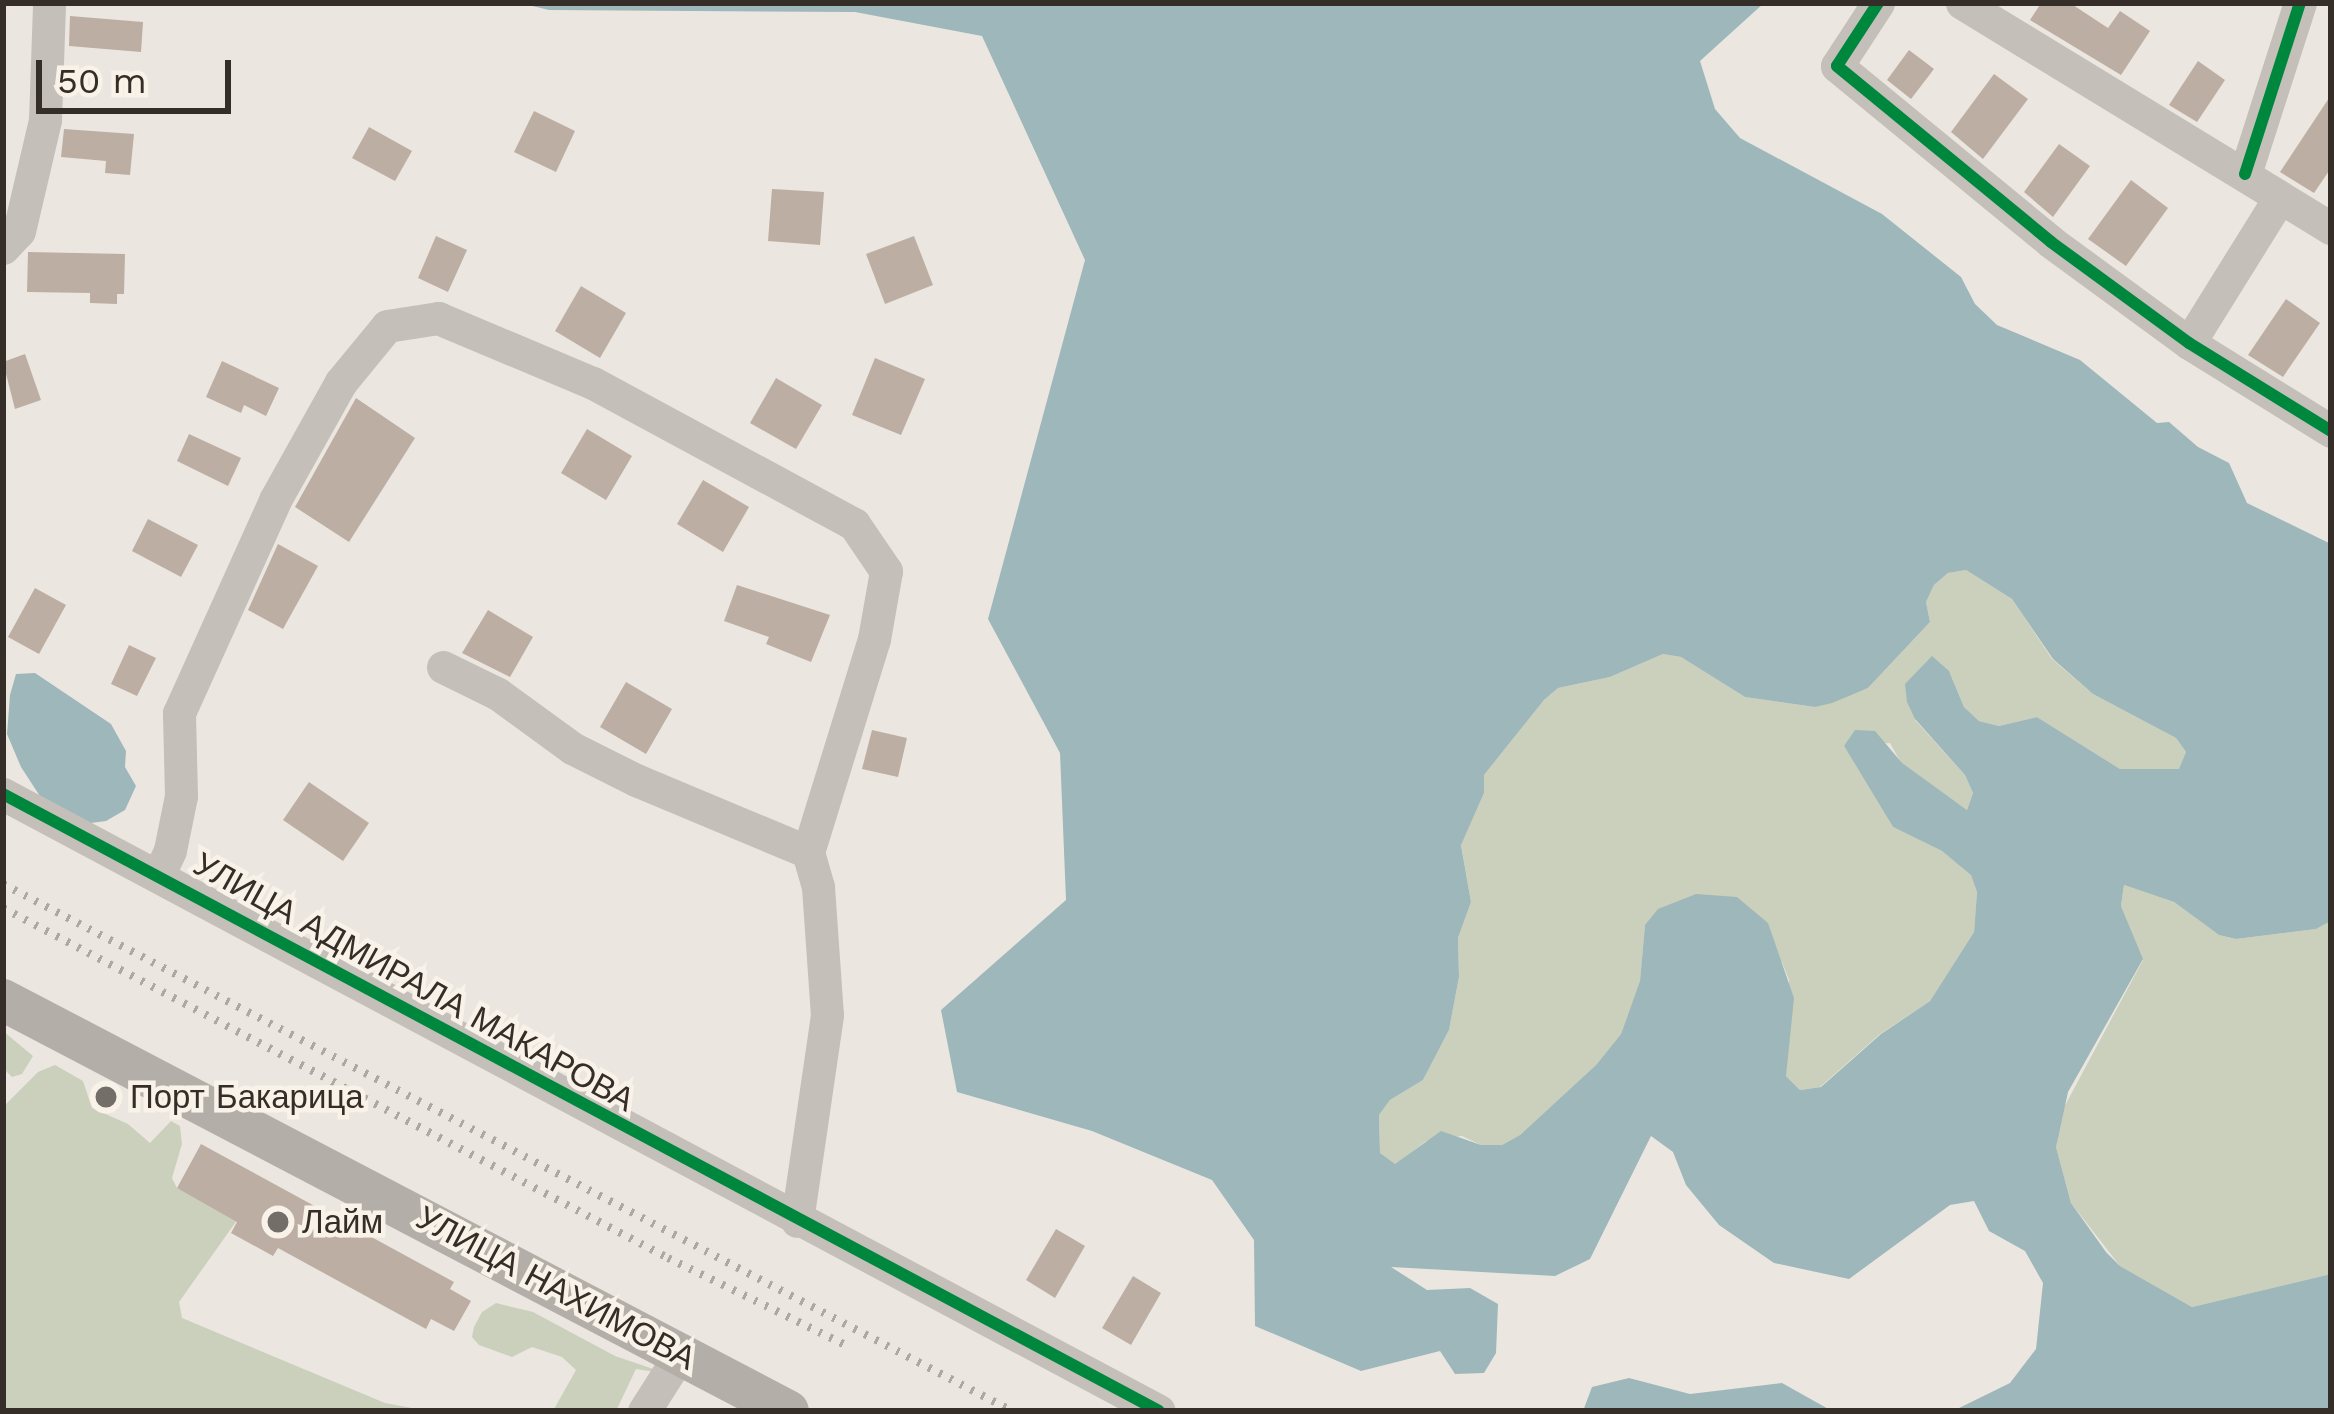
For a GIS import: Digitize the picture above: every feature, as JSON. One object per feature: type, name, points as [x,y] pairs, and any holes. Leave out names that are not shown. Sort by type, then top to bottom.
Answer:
[{"type":"main road","name":"УЛИЦА НАХИМОВА","points":[[3,1000],[788,1411]]},
{"type":"street","points":[[3,248],[19,231],[45,120],[49,3]]},
{"type":"street","points":[[1878,3],[1837,66],[2051,242],[2188,343],[2331,431]]},
{"type":"street","points":[[1962,3],[2331,228]]},
{"type":"street","points":[[2245,174],[2300,3]]},
{"type":"street","points":[[2188,343],[2280,197]]},
{"type":"street","points":[[159,874],[170,850],[181,796],[179,713],[274,500],[341,382],[387,326],[438,318],[593,382],[691,433],[854,524],[886,571],[874,639],[808,852],[818,887],[827,1015],[797,1221]]},
{"type":"street","points":[[443,667],[636,780],[808,852]]},
{"type":"street","name":"УЛИЦА АДМИРАЛА МАКАРОВА","points":[[3,794],[1159,1411]]},
{"type":"street","points":[[644,1411],[681,1353]]},
{"type":"green space","points":[[1966,570],[2012,599],[2052,659],[2093,694],[2176,738],[2186,752],[2179,770],[2120,769],[2037,717],[1999,726],[1979,721],[1964,707],[1949,671],[1915,720],[1965,775],[1973,793],[1967,810],[1901,763],[1890,743],[1844,746],[1893,827],[1942,851],[1971,874],[1977,892],[1974,932],[1930,1001],[1880,1034],[1820,1087],[1800,1090],[1786,1076],[1789,980],[1782,962],[1645,925],[1640,982],[1621,1034],[1596,1065],[1520,1135],[1502,1145],[1481,1145],[1462,1136],[1426,1141],[1395,1165],[1380,1153],[1379,1115],[1390,1100],[1423,1080],[1449,1030],[1459,977],[1458,938],[1471,902],[1461,844],[1484,793],[1484,775],[1544,700],[1558,688],[1610,677],[1663,654],[1681,657],[1745,697],[1815,707],[1868,688],[1930,622],[1926,602],[1934,585],[1948,573]]},
{"type":"green space","points":[[2124,885],[2174,902],[2219,935],[2236,939],[2316,929],[2331,921],[2331,1274],[2192,1307],[2120,1266],[2071,1203],[2056,1147],[2062,1111],[2143,960],[2121,906]]},
{"type":"green space","points":[[3,1031],[33,1056],[22,1074],[12,1077],[3,1068]]},
{"type":"green space","points":[[55,1065],[83,1081],[92,1108],[128,1124],[150,1143],[171,1121],[180,1126],[182,1144],[172,1178],[177,1188],[240,1216],[179,1302],[182,1318],[385,1403],[428,1411],[3,1411],[3,1107],[38,1072]]},
{"type":"green space","points":[[496,1303],[533,1312],[615,1356],[668,1374],[636,1369],[616,1411],[553,1411],[576,1370],[562,1357],[532,1347],[512,1357],[479,1345],[472,1337],[474,1327],[482,1312]]},
{"type":"water","points":[[520,3],[1764,3],[1700,61],[1715,109],[1740,138],[1882,214],[1961,277],[1975,304],[1997,325],[2080,360],[2157,423],[2169,422],[2198,447],[2229,463],[2247,503],[2331,544],[2331,921],[2316,929],[2236,939],[2219,935],[2174,902],[2124,885],[2121,906],[2143,959],[2068,1092],[2056,1147],[2071,1203],[2106,1252],[2120,1266],[2192,1307],[2331,1274],[2331,1409],[1953,1411],[2010,1383],[2036,1349],[2043,1283],[2025,1251],[1989,1231],[1974,1201],[1950,1205],[1849,1279],[1774,1263],[1719,1225],[1686,1185],[1673,1152],[1651,1136],[1590,1259],[1555,1276],[1391,1267],[1427,1290],[1470,1288],[1498,1304],[1496,1353],[1484,1373],[1455,1374],[1440,1351],[1361,1371],[1255,1326],[1254,1240],[1212,1180],[1092,1131],[957,1092],[941,1010],[1066,900],[1060,753],[988,619],[1085,260],[982,36],[855,12],[549,10]],"holes":[[[1966,570],[2012,599],[2053,659],[2093,694],[2176,738],[2186,752],[2179,769],[2120,769],[2037,717],[1999,726],[1979,721],[1964,707],[1949,671],[1932,656],[1905,684],[1907,702],[1915,719],[1965,775],[1973,793],[1967,810],[1902,763],[1875,731],[1855,730],[1844,746],[1893,827],[1942,851],[1971,875],[1977,892],[1974,932],[1930,1001],[1881,1034],[1821,1087],[1800,1090],[1786,1076],[1794,998],[1768,923],[1737,897],[1696,894],[1658,909],[1645,925],[1640,981],[1621,1034],[1596,1065],[1520,1135],[1502,1145],[1481,1145],[1441,1131],[1395,1164],[1380,1153],[1379,1115],[1390,1100],[1423,1080],[1449,1030],[1459,977],[1458,938],[1471,902],[1461,845],[1484,793],[1484,775],[1544,700],[1558,688],[1610,677],[1663,654],[1681,657],[1745,697],[1815,707],[1868,688],[1930,622],[1926,602],[1934,585],[1948,573]]]},
{"type":"water","points":[[35,673],[111,724],[126,751],[125,767],[136,786],[125,810],[106,821],[83,824],[49,810],[21,767],[7,734],[10,695],[16,674]]},
{"type":"water","points":[[1629,1378],[1690,1394],[1782,1383],[1832,1411],[1583,1411],[1592,1387]]},
{"type":"building","points":[[2041,3],[2070,3],[2108,28],[2120,11],[2150,31],[2121,75],[2030,20]]},
{"type":"building","points":[[70,16],[143,22],[141,52],[69,46]]},
{"type":"building","points":[[1909,50],[1934,69],[1911,99],[1887,80]]},
{"type":"building","points":[[2198,61],[2225,80],[2197,122],[2169,105]]},
{"type":"building","points":[[1994,74],[2028,99],[1983,159],[1951,132]]},
{"type":"building","points":[[2331,95],[2331,168],[2314,193],[2280,172]]},
{"type":"building","points":[[534,111],[575,131],[556,172],[514,152]]},
{"type":"building","points":[[369,127],[412,151],[395,181],[352,158]]},
{"type":"building","points":[[64,129],[134,134],[130,175],[105,173],[106,161],[61,157]]},
{"type":"building","points":[[2059,144],[2090,166],[2053,217],[2024,192]]},
{"type":"building","points":[[2131,180],[2168,208],[2126,266],[2088,239]]},
{"type":"building","points":[[772,189],[824,192],[820,245],[768,241]]},
{"type":"building","points":[[436,236],[467,250],[448,292],[418,278]]},
{"type":"building","points":[[914,236],[933,285],[885,304],[866,254]]},
{"type":"building","points":[[28,252],[125,254],[124,294],[117,294],[117,304],[90,303],[90,293],[27,292]]},
{"type":"building","points":[[581,286],[626,313],[600,358],[555,331]]},
{"type":"building","points":[[2286,299],[2320,323],[2283,377],[2248,355]]},
{"type":"building","points":[[25,354],[41,400],[15,409],[3,362]]},
{"type":"building","points":[[875,358],[925,379],[901,435],[852,415]]},
{"type":"building","points":[[222,361],[279,388],[266,416],[244,405],[241,413],[206,397]]},
{"type":"building","points":[[776,378],[822,405],[796,449],[750,423]]},
{"type":"building","points":[[356,398],[415,438],[349,542],[295,507]]},
{"type":"building","points":[[587,429],[632,456],[606,500],[561,473]]},
{"type":"building","points":[[189,434],[241,458],[228,486],[177,461]]},
{"type":"building","points":[[703,480],[749,507],[723,552],[677,524]]},
{"type":"building","points":[[148,519],[198,545],[181,577],[132,551]]},
{"type":"building","points":[[278,544],[318,566],[283,629],[248,610]]},
{"type":"building","points":[[737,585],[830,615],[811,662],[766,644],[769,637],[724,621]]},
{"type":"building","points":[[35,588],[66,605],[39,654],[8,637]]},
{"type":"building","points":[[488,610],[533,637],[510,677],[462,653]]},
{"type":"building","points":[[129,645],[156,658],[137,696],[111,684]]},
{"type":"building","points":[[626,682],[672,709],[646,754],[600,727]]},
{"type":"building","points":[[872,730],[907,738],[898,777],[862,769]]},
{"type":"building","points":[[309,782],[369,823],[343,861],[283,820]]},
{"type":"building","points":[[201,1144],[454,1282],[450,1289],[471,1301],[454,1331],[431,1319],[426,1329],[278,1248],[273,1256],[231,1233],[237,1222],[177,1188]]},
{"type":"building","points":[[1056,1229],[1085,1246],[1055,1298],[1026,1280]]},
{"type":"building","points":[[1133,1276],[1161,1293],[1131,1345],[1102,1328]]},
{"type":"railway","points":[[3,884],[1012,1411]]},
{"type":"railway","points":[[3,908],[668,1258],[850,1347]]},
{"type":"cycle path","points":[[1878,3],[1837,66],[2051,242],[2189,343],[2331,431]]},
{"type":"cycle path","points":[[2245,174],[2300,3]]},
{"type":"cycle path","points":[[3,794],[1159,1411]]},
{"type":"place","name":"Порт Бакарица","points":[[106,1097]]},
{"type":"place","name":"Лайм","points":[[278,1222]]}]
